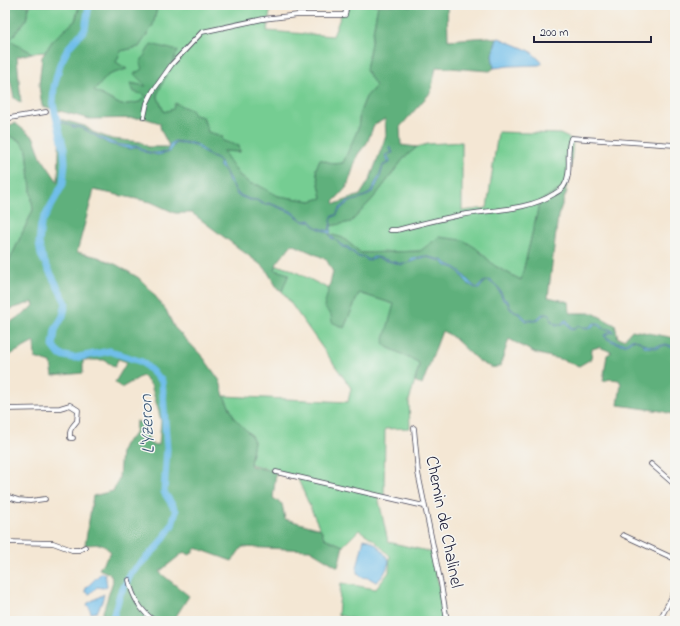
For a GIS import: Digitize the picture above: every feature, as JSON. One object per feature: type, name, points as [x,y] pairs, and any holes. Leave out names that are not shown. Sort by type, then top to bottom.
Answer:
[{"type":"street","points":[[144,117],[147,103],[153,91],[172,64],[202,32],[270,18],[298,15],[345,15],[346,5]]},
{"type":"street","points":[[5,117],[10,118],[46,112]]},
{"type":"street","points":[[390,230],[397,230],[458,216],[518,207],[540,201],[552,195],[563,188],[566,183],[569,173],[570,140],[572,138],[675,145]]},
{"type":"street","points":[[5,409],[60,408],[70,405],[78,410],[78,421],[70,428],[69,433],[70,438],[73,438]]},
{"type":"street","name":"Chemin de Chalinel","points":[[414,428],[417,461],[424,506],[441,584],[447,621]]},
{"type":"street","points":[[651,464],[675,484]]},
{"type":"street","points":[[276,472],[424,506]]},
{"type":"street","points":[[5,496],[10,496],[18,500],[45,499]]},
{"type":"street","points":[[623,535],[675,559]]},
{"type":"street","points":[[5,542],[53,543],[72,550],[79,550],[85,547]]},
{"type":"street","points":[[129,580],[130,586],[142,610],[155,621]]},
{"type":"street","points":[[658,621],[675,592]]},
{"type":"green space","points":[[5,5],[29,5],[26,20],[10,40],[32,53],[17,57],[21,103],[14,98],[10,79],[5,78]]},
{"type":"green space","points":[[30,5],[79,5],[75,21],[53,40],[45,52],[32,53],[10,40],[26,20]]},
{"type":"green space","points":[[80,5],[149,5],[157,8],[153,25],[139,47],[121,51],[116,62],[127,69],[108,75],[94,91],[121,105],[140,102],[145,95],[134,92],[130,83],[146,86],[134,74],[142,69],[140,63],[151,44],[178,51],[157,95],[164,112],[173,109],[175,103],[191,110],[194,115],[203,117],[208,132],[222,136],[223,141],[239,146],[240,152],[223,151],[240,176],[251,184],[258,185],[278,196],[311,201],[322,198],[316,169],[320,159],[334,164],[343,163],[358,129],[360,112],[366,97],[376,86],[366,70],[378,5],[403,5],[410,7],[410,5],[447,5],[448,40],[489,37],[497,39],[492,55],[494,68],[490,71],[436,67],[431,92],[400,127],[401,145],[417,147],[404,158],[376,195],[351,222],[331,226],[329,234],[343,238],[361,253],[420,251],[439,237],[463,240],[476,248],[495,266],[521,280],[540,201],[563,188],[567,191],[558,216],[548,297],[569,302],[570,313],[593,313],[615,325],[618,338],[624,339],[632,330],[675,338],[675,415],[661,411],[618,405],[621,384],[619,380],[610,379],[603,381],[607,355],[612,352],[599,347],[592,349],[591,359],[579,366],[563,360],[535,353],[509,339],[500,366],[493,367],[478,360],[449,334],[442,331],[422,385],[415,381],[419,366],[418,362],[387,347],[383,343],[394,304],[359,293],[344,328],[332,322],[331,315],[324,307],[333,272],[326,259],[292,244],[277,263],[275,270],[289,274],[282,291],[278,289],[265,268],[192,213],[175,213],[151,202],[94,190],[77,252],[98,257],[117,265],[139,278],[149,288],[166,310],[174,327],[203,357],[220,381],[224,396],[235,419],[250,434],[254,441],[250,464],[251,466],[276,472],[273,498],[282,504],[285,519],[321,529],[324,538],[343,546],[338,567],[310,550],[242,547],[232,561],[196,548],[190,555],[184,552],[159,572],[189,596],[173,621],[100,621],[113,581],[110,574],[99,569],[111,552],[102,544],[85,545],[93,496],[113,491],[119,478],[121,451],[124,444],[135,434],[136,421],[145,424],[150,444],[159,445],[161,420],[151,385],[142,376],[121,388],[115,382],[127,362],[118,359],[115,367],[104,360],[83,360],[83,373],[53,376],[51,363],[35,358],[34,342],[8,356],[5,355],[5,326],[34,306],[33,302],[5,311],[5,265],[8,264],[33,210],[27,150],[20,141],[6,134],[5,127],[15,123],[34,138],[41,157],[58,182],[60,119],[85,126],[93,132],[112,139],[141,142],[148,147],[169,147],[160,123],[144,118],[89,119],[42,106],[39,86],[42,57],[53,40],[75,21]],"holes":[[[385,119],[386,136],[370,179],[360,195],[335,204],[334,201],[347,187],[358,154],[367,143],[374,125]]]},
{"type":"green space","points":[[149,5],[271,5],[267,31],[333,36],[345,5],[378,5],[366,70],[376,86],[366,97],[360,112],[358,129],[343,163],[334,164],[320,159],[316,169],[322,198],[311,201],[278,196],[258,185],[251,184],[240,176],[222,151],[240,152],[239,146],[223,141],[222,136],[208,132],[203,118],[173,109],[164,112],[157,95],[177,51],[142,69],[147,87],[131,83],[146,95],[140,102],[121,105],[94,91],[108,75],[126,69],[116,62],[121,51],[139,47],[153,25],[157,8]]},
{"type":"green space","points":[[5,132],[6,134],[20,141],[27,150],[33,210],[8,264],[5,265]]},
{"type":"green space","points":[[498,132],[560,134],[573,140],[571,164],[566,189],[563,188],[540,201],[521,280],[495,266],[476,248],[439,237],[421,251],[361,253],[343,238],[329,234],[330,226],[351,222],[376,195],[404,158],[417,147],[428,144],[462,142],[462,211],[487,208]]},
{"type":"green space","points":[[276,266],[286,267],[329,289],[325,307],[344,328],[359,293],[394,304],[387,347],[418,362],[419,366],[409,401],[410,428],[385,429],[384,497],[378,496],[388,542],[432,552],[444,621],[361,621],[338,615],[341,583],[376,589],[389,572],[390,556],[374,540],[359,530],[343,546],[324,538],[297,477],[250,464],[254,441],[235,419],[224,396],[348,402],[351,388],[282,291],[288,274],[275,271]]},
{"type":"water","points":[[499,38],[530,51],[543,63],[539,65],[494,68],[492,55],[497,39]]},
{"type":"water","points":[[68,124],[82,127],[91,133],[116,144],[139,146],[145,151],[154,153],[167,152],[170,144],[174,141],[192,143],[198,145],[209,155],[219,160],[225,172],[220,167],[219,161],[206,154],[195,145],[175,142],[170,152],[158,155],[144,152],[138,147],[130,149],[109,144],[82,128],[73,127]]},
{"type":"water","points":[[390,146],[393,153],[387,155],[390,163],[383,166],[376,187],[370,194],[367,196],[358,199],[370,193],[383,165],[389,163],[385,155],[392,153],[389,147]]},
{"type":"water","points":[[226,173],[238,194],[249,199],[257,200],[264,204],[256,200],[249,200],[237,195],[228,180]]},
{"type":"water","points":[[355,200],[341,208],[336,216],[332,217],[330,235],[336,240],[331,238],[329,233],[315,227],[310,221],[304,222],[290,212],[270,204],[264,204],[269,203],[291,211],[303,221],[310,220],[316,227],[329,231],[332,216],[336,215],[339,209],[347,202]]},
{"type":"water","points":[[336,240],[343,246],[348,247],[358,256],[363,256],[369,260],[373,257],[377,257],[402,264],[409,262],[411,259],[424,256],[443,260],[447,264],[456,268],[477,288],[483,282],[490,280],[499,288],[504,299],[508,301],[510,308],[521,314],[527,320],[536,320],[542,314],[549,314],[543,315],[537,321],[526,321],[510,309],[507,302],[503,300],[498,288],[489,281],[484,282],[479,289],[477,289],[468,284],[454,268],[446,266],[442,261],[425,257],[402,265],[377,258],[368,261],[363,257],[358,257],[347,248],[342,247]]},
{"type":"water","points":[[549,314],[551,320],[556,324],[561,324],[567,320],[571,328],[574,328],[579,325],[582,327],[589,327],[594,323],[599,323],[604,329],[598,324],[595,324],[591,328],[583,328],[579,326],[572,330],[566,322],[561,325],[556,325],[551,321]]},
{"type":"water","points":[[604,329],[610,329],[614,332],[606,334],[606,337],[617,342],[626,343],[631,339],[636,340],[632,340],[627,344],[615,343],[608,340],[604,336],[605,334],[612,331]]},
{"type":"water","points":[[641,343],[651,346],[666,344],[675,347],[675,349],[666,345],[657,348],[645,347]]},
{"type":"water","points":[[364,539],[372,541],[389,560],[385,572],[376,582],[369,578],[361,577],[357,573]]},
{"type":"water","points":[[102,573],[105,574],[107,586],[103,588],[97,587],[89,594],[85,591],[86,588]]},
{"type":"water","points":[[104,594],[97,612],[91,613],[87,605],[88,603]]},
{"type":"waterway","name":"L'Yzeron","points":[[89,5],[85,29],[69,47],[60,64],[54,87],[53,104],[64,149],[65,162],[63,184],[41,224],[39,243],[41,255],[66,303],[63,316],[55,330],[53,346],[60,355],[74,358],[110,351],[142,362],[162,381],[167,449],[164,492],[176,511],[172,525],[158,546],[132,572],[120,594],[112,621]]}]
